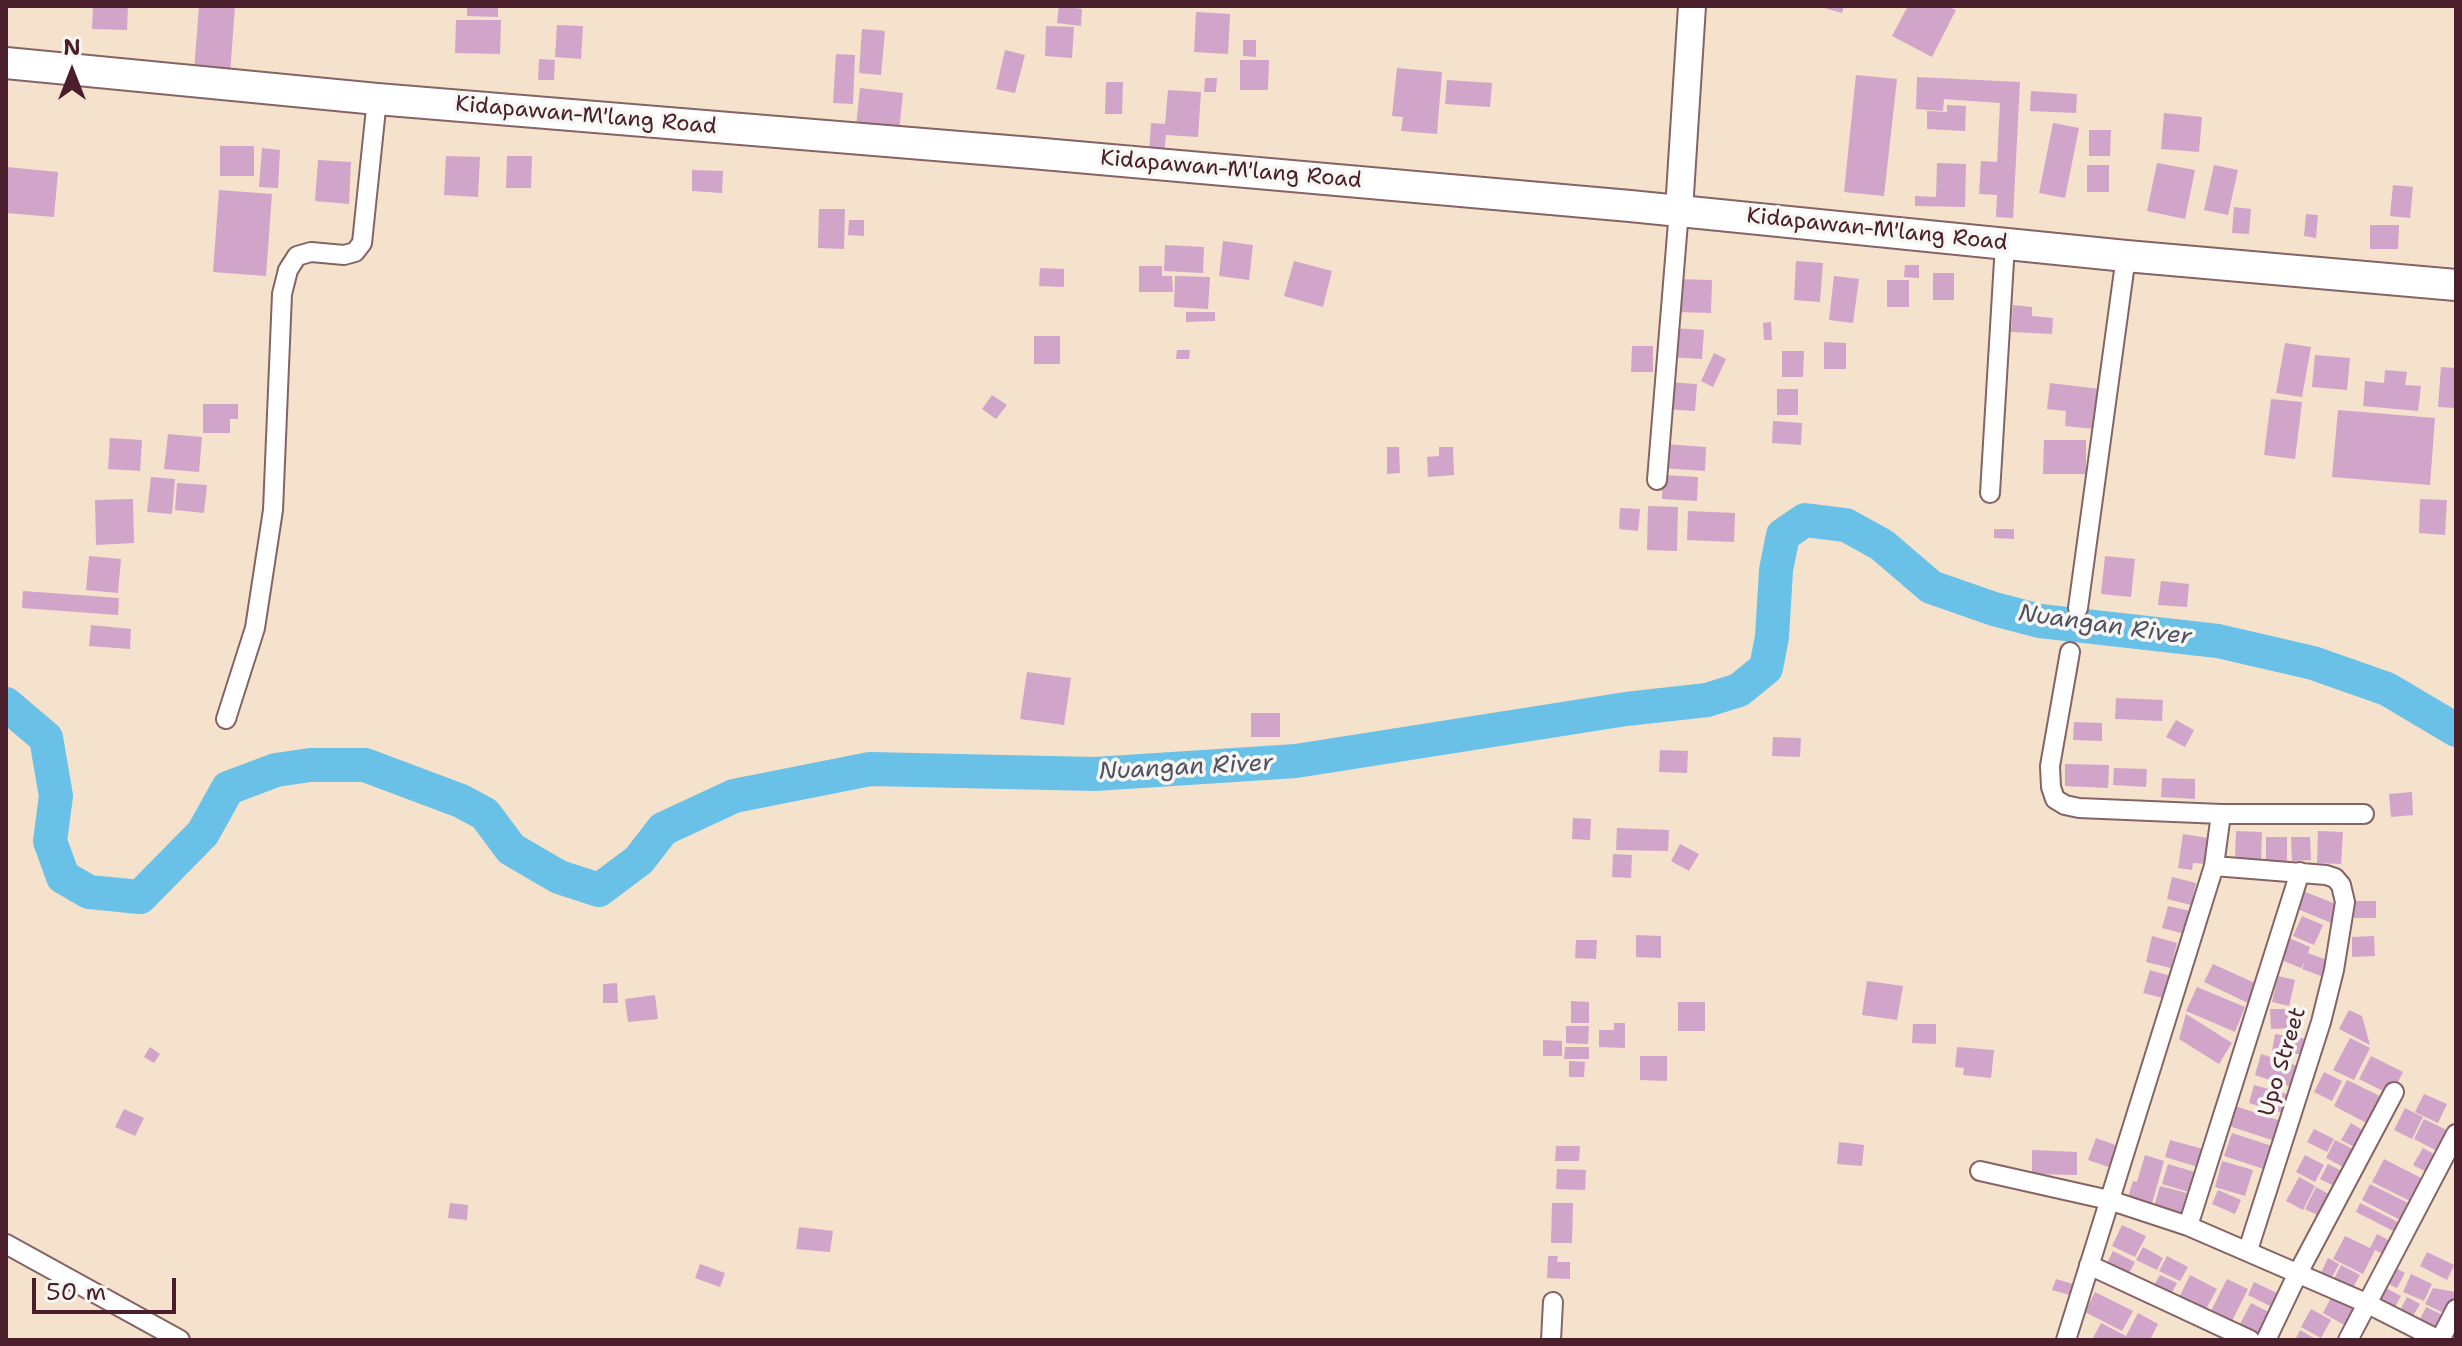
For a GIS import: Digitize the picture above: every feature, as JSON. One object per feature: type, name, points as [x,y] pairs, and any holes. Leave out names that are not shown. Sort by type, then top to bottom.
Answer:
[{"type":"main road","name":"Kidapawan-M'lang Road","points":[[6,63],[377,99],[1679,210],[2126,256],[2456,285]]},
{"type":"street","points":[[1657,480],[1692,6]]},
{"type":"street","points":[[226,719],[255,628],[273,510],[282,294],[288,270],[297,256],[311,252],[344,255],[355,252],[362,243],[377,99]]},
{"type":"street","points":[[1990,493],[2005,244]]},
{"type":"street","points":[[2078,608],[2126,256]]},
{"type":"street","points":[[2070,652],[2050,766],[2055,799],[2065,805],[2221,814],[2364,814]]},
{"type":"street","points":[[2071,1338],[2089,1265],[2214,866],[2221,814]]},
{"type":"street","points":[[2188,1226],[2300,872],[2214,866]]},
{"type":"street","name":"Upo Street","points":[[2248,1250],[2328,996],[2344,919],[2345,902],[2341,885],[2335,878],[2300,872]]},
{"type":"street","points":[[2266,1340],[2394,1092]]},
{"type":"street","points":[[2348,1340],[2456,1134]]},
{"type":"street","points":[[1980,1171],[2109,1200],[2188,1226],[2366,1303],[2440,1340],[2456,1309]]},
{"type":"street","points":[[6,1244],[180,1340]]},
{"type":"street","points":[[2089,1265],[2250,1340]]},
{"type":"street","points":[[1551,1340],[1553,1302]]},
{"type":"building","points":[[93,6],[128,6],[127,30],[92,29]]},
{"type":"building","points":[[199,6],[235,6],[230,74],[194,71]]},
{"type":"building","points":[[467,6],[498,6],[498,17],[467,16]]},
{"type":"building","points":[[1059,6],[1082,9],[1081,26],[1057,23]]},
{"type":"building","points":[[1817,6],[1844,6],[1842,13]]},
{"type":"building","points":[[1908,6],[1947,6],[1956,10],[1932,57],[1892,36]]},
{"type":"building","points":[[1196,12],[1230,14],[1228,54],[1194,52]]},
{"type":"building","points":[[456,20],[501,20],[500,54],[455,53]]},
{"type":"building","points":[[557,25],[583,26],[581,59],[555,57]]},
{"type":"building","points":[[1046,26],[1074,27],[1072,58],[1045,56]]},
{"type":"building","points":[[862,29],[885,31],[881,75],[859,73]]},
{"type":"building","points":[[1243,40],[1256,40],[1256,57],[1243,56]]},
{"type":"building","points":[[1005,50],[1025,55],[1015,93],[996,89]]},
{"type":"building","points":[[836,54],[855,55],[853,104],[833,103]]},
{"type":"building","points":[[539,59],[555,60],[554,80],[538,80]]},
{"type":"building","points":[[1240,60],[1269,60],[1268,90],[1240,90]]},
{"type":"building","points":[[1397,68],[1442,72],[1437,134],[1401,131],[1403,117],[1392,116]]},
{"type":"building","points":[[1856,75],[1897,79],[1884,196],[1844,192]]},
{"type":"building","points":[[1917,77],[2020,82],[2013,218],[1996,217],[1997,195],[1979,194],[1981,161],[1997,162],[2000,103],[1944,99],[1943,111],[1916,109]]},
{"type":"building","points":[[1205,78],[1217,78],[1216,92],[1204,92]]},
{"type":"building","points":[[1447,80],[1492,83],[1490,107],[1445,104]]},
{"type":"building","points":[[1106,82],[1123,82],[1122,114],[1105,114]]},
{"type":"building","points":[[860,88],[903,93],[899,131],[856,127]]},
{"type":"building","points":[[1168,90],[1201,92],[1198,137],[1166,135],[1164,155],[1149,154],[1151,123],[1165,124]]},
{"type":"building","points":[[2031,91],[2077,94],[2076,113],[2030,111]]},
{"type":"building","points":[[1947,105],[1966,106],[1965,131],[1927,129],[1927,111],[1947,112]]},
{"type":"building","points":[[2164,113],[2202,117],[2199,152],[2161,149]]},
{"type":"building","points":[[2053,123],[2079,128],[2065,198],[2039,193]]},
{"type":"building","points":[[2089,130],[2111,130],[2110,156],[2089,156]]},
{"type":"building","points":[[220,146],[254,146],[254,176],[220,176]]},
{"type":"building","points":[[262,148],[280,150],[278,188],[259,187]]},
{"type":"building","points":[[446,156],[480,157],[478,197],[444,195]]},
{"type":"building","points":[[507,156],[532,156],[531,188],[506,188]]},
{"type":"building","points":[[318,160],[351,162],[349,204],[315,201]]},
{"type":"building","points":[[1937,163],[1966,164],[1965,207],[1915,206],[1915,196],[1936,197]]},
{"type":"building","points":[[2157,163],[2195,170],[2185,219],[2147,211]]},
{"type":"building","points":[[2087,165],[2109,165],[2109,192],[2087,192]]},
{"type":"building","points":[[2214,165],[2238,170],[2228,215],[2204,210]]},
{"type":"building","points":[[6,167],[58,172],[54,217],[6,213]]},
{"type":"building","points":[[692,170],[723,171],[722,193],[692,191]]},
{"type":"building","points":[[2393,185],[2413,187],[2410,218],[2390,216]]},
{"type":"building","points":[[219,190],[272,194],[266,276],[213,272]]},
{"type":"building","points":[[2234,207],[2251,209],[2249,234],[2232,233]]},
{"type":"building","points":[[819,209],[845,209],[844,249],[818,248]]},
{"type":"building","points":[[2306,214],[2318,215],[2316,238],[2304,236]]},
{"type":"building","points":[[849,220],[864,220],[864,236],[848,235]]},
{"type":"building","points":[[2370,225],[2399,225],[2398,249],[2370,249]]},
{"type":"building","points":[[1223,241],[1253,245],[1249,280],[1219,276]]},
{"type":"building","points":[[1165,245],[1204,247],[1203,273],[1164,271]]},
{"type":"building","points":[[1294,261],[1332,271],[1323,307],[1284,296]]},
{"type":"building","points":[[1796,261],[1823,263],[1820,302],[1794,300]]},
{"type":"building","points":[[1905,265],[1919,265],[1919,278],[1904,277]]},
{"type":"building","points":[[1139,266],[1162,266],[1162,276],[1172,276],[1173,292],[1139,292]]},
{"type":"building","points":[[1040,268],[1064,269],[1064,287],[1039,286]]},
{"type":"building","points":[[1933,273],[1954,273],[1954,300],[1933,300]]},
{"type":"building","points":[[1175,276],[1210,277],[1208,309],[1174,307]]},
{"type":"building","points":[[1834,276],[1859,279],[1853,323],[1829,320]]},
{"type":"building","points":[[1676,279],[1712,280],[1711,313],[1675,312]]},
{"type":"building","points":[[1887,280],[1909,280],[1909,307],[1887,307]]},
{"type":"building","points":[[2013,305],[2032,307],[2032,316],[2053,318],[2052,334],[2011,332]]},
{"type":"building","points":[[1186,312],[1215,312],[1215,321],[1186,322]]},
{"type":"building","points":[[1771,322],[1772,340],[1764,340],[1763,323]]},
{"type":"building","points":[[1671,328],[1704,330],[1702,359],[1669,357]]},
{"type":"building","points":[[1034,336],[1060,336],[1060,364],[1034,364]]},
{"type":"building","points":[[1824,342],[1846,343],[1846,369],[1824,369]]},
{"type":"building","points":[[2285,343],[2311,347],[2302,397],[2276,393]]},
{"type":"building","points":[[1632,346],[1653,346],[1653,372],[1631,372]]},
{"type":"building","points":[[1177,350],[1190,350],[1189,359],[1176,359]]},
{"type":"building","points":[[1782,351],[1804,351],[1803,377],[1782,377]]},
{"type":"building","points":[[1714,353],[1726,359],[1713,387],[1701,381]]},
{"type":"building","points":[[2315,355],[2350,358],[2347,390],[2312,387]]},
{"type":"building","points":[[2441,367],[2456,368],[2456,408],[2438,407]]},
{"type":"building","points":[[2385,370],[2407,372],[2405,385],[2421,386],[2418,411],[2363,406],[2365,381],[2384,383]]},
{"type":"building","points":[[1666,382],[1697,384],[1695,411],[1665,409]]},
{"type":"building","points":[[2050,383],[2100,389],[2095,429],[2065,426],[2066,411],[2047,409]]},
{"type":"building","points":[[1777,389],[1798,389],[1798,415],[1777,415]]},
{"type":"building","points":[[992,395],[1007,405],[996,419],[982,409]]},
{"type":"building","points":[[2271,399],[2302,402],[2295,459],[2264,455]]},
{"type":"building","points":[[203,404],[238,404],[238,419],[230,419],[230,433],[203,433]]},
{"type":"building","points":[[2338,410],[2435,418],[2430,485],[2332,477]]},
{"type":"building","points":[[1773,421],[1802,423],[1801,445],[1772,443]]},
{"type":"building","points":[[168,434],[202,437],[199,472],[164,469]]},
{"type":"building","points":[[110,438],[142,440],[140,471],[108,469]]},
{"type":"building","points":[[2044,440],[2086,440],[2086,474],[2043,474]]},
{"type":"building","points":[[1664,444],[1706,447],[1705,471],[1662,468]]},
{"type":"building","points":[[1387,447],[1399,447],[1400,473],[1387,474]]},
{"type":"building","points":[[1439,447],[1453,447],[1454,475],[1428,477],[1427,457],[1439,456]]},
{"type":"building","points":[[1663,475],[1698,477],[1697,501],[1662,499]]},
{"type":"building","points":[[151,477],[175,479],[172,514],[147,512]]},
{"type":"building","points":[[177,483],[207,485],[204,513],[175,510]]},
{"type":"building","points":[[133,499],[134,543],[96,545],[95,500]]},
{"type":"building","points":[[2420,499],[2447,500],[2445,535],[2419,533]]},
{"type":"building","points":[[1648,506],[1678,507],[1677,551],[1647,550]]},
{"type":"building","points":[[1620,508],[1640,509],[1638,531],[1619,529]]},
{"type":"building","points":[[1688,511],[1735,513],[1734,542],[1687,540]]},
{"type":"building","points":[[1994,529],[2014,529],[2014,539],[1994,538]]},
{"type":"building","points":[[89,556],[121,559],[118,593],[86,590]]},
{"type":"building","points":[[2105,556],[2135,559],[2131,597],[2101,594]]},
{"type":"building","points":[[2161,581],[2189,584],[2187,607],[2158,605]]},
{"type":"building","points":[[23,591],[119,598],[118,615],[22,608]]},
{"type":"building","points":[[91,625],[131,629],[130,649],[89,646]]},
{"type":"building","points":[[1027,672],[1071,678],[1064,725],[1020,719]]},
{"type":"building","points":[[2116,698],[2163,700],[2162,721],[2115,719]]},
{"type":"building","points":[[1251,713],[1280,713],[1280,737],[1251,737]]},
{"type":"building","points":[[2176,720],[2194,730],[2185,747],[2166,737]]},
{"type":"building","points":[[2074,722],[2102,723],[2102,741],[2073,740]]},
{"type":"building","points":[[1773,737],[1801,738],[1800,757],[1772,756]]},
{"type":"building","points":[[1660,750],[1688,751],[1687,773],[1659,772]]},
{"type":"building","points":[[2065,764],[2109,765],[2108,788],[2065,786]]},
{"type":"building","points":[[2114,768],[2147,769],[2146,787],[2113,785]]},
{"type":"building","points":[[2162,778],[2195,779],[2195,799],[2161,797]]},
{"type":"building","points":[[2412,792],[2413,815],[2391,817],[2389,794]]},
{"type":"building","points":[[1573,818],[1591,819],[1590,840],[1572,839]]},
{"type":"building","points":[[1617,828],[1669,830],[1668,851],[1616,850]]},
{"type":"building","points":[[2236,831],[2262,832],[2261,859],[2235,858]]},
{"type":"building","points":[[2318,831],[2343,832],[2341,864],[2317,863]]},
{"type":"building","points":[[2183,834],[2208,838],[2205,864],[2193,863],[2192,870],[2178,868]]},
{"type":"building","points":[[2266,837],[2287,837],[2287,861],[2266,861]]},
{"type":"building","points":[[2291,837],[2310,837],[2311,860],[2292,861]]},
{"type":"building","points":[[1680,844],[1699,854],[1689,871],[1671,861]]},
{"type":"building","points":[[1613,854],[1632,855],[1631,878],[1612,877]]},
{"type":"building","points":[[2172,877],[2196,883],[2191,905],[2167,899]]},
{"type":"building","points":[[2303,891],[2341,906],[2334,924],[2295,908]]},
{"type":"building","points":[[2354,901],[2376,901],[2376,918],[2354,918]]},
{"type":"building","points":[[2168,906],[2190,911],[2185,934],[2162,928]]},
{"type":"building","points":[[2302,916],[2323,925],[2314,945],[2293,936]]},
{"type":"building","points":[[1636,935],[1661,936],[1661,958],[1636,957]]},
{"type":"building","points":[[2152,936],[2177,943],[2171,968],[2146,962]]},
{"type":"building","points":[[2374,936],[2375,956],[2352,957],[2352,937]]},
{"type":"building","points":[[2289,938],[2310,947],[2308,953],[2327,960],[2321,976],[2302,969],[2305,961],[2301,968],[2279,959]]},
{"type":"building","points":[[1576,940],[1597,940],[1596,959],[1575,958]]},
{"type":"building","points":[[2213,964],[2257,984],[2248,1003],[2204,982]]},
{"type":"building","points":[[2150,970],[2170,976],[2163,998],[2143,993]]},
{"type":"building","points":[[2278,976],[2295,980],[2289,1006],[2272,1002]]},
{"type":"building","points":[[1867,981],[1903,986],[1897,1020],[1862,1015]]},
{"type":"building","points":[[617,983],[618,1003],[603,1003],[603,984]]},
{"type":"building","points":[[2197,987],[2245,1007],[2235,1032],[2186,1011]]},
{"type":"building","points":[[655,995],[658,1019],[628,1022],[625,999]]},
{"type":"building","points":[[1571,1001],[1589,1002],[1589,1023],[1571,1023]]},
{"type":"building","points":[[1678,1002],[1705,1002],[1705,1031],[1678,1031]]},
{"type":"building","points":[[2270,1009],[2291,1009],[2292,1028],[2271,1029]]},
{"type":"building","points":[[2349,1010],[2362,1016],[2370,1045],[2339,1029]]},
{"type":"building","points":[[2186,1014],[2232,1043],[2219,1064],[2179,1039]]},
{"type":"building","points":[[1614,1023],[1625,1023],[1625,1048],[1599,1047],[1599,1030],[1614,1030]]},
{"type":"building","points":[[1913,1024],[1936,1024],[1936,1044],[1912,1043]]},
{"type":"building","points":[[1566,1026],[1589,1026],[1588,1044],[1566,1043]]},
{"type":"building","points":[[2275,1034],[2307,1039],[2305,1055],[2272,1051]]},
{"type":"building","points":[[2350,1038],[2370,1048],[2354,1080],[2333,1070]]},
{"type":"building","points":[[1543,1040],[1562,1041],[1562,1056],[1543,1056]]},
{"type":"building","points":[[150,1047],[160,1054],[154,1063],[144,1057]]},
{"type":"building","points":[[1565,1047],[1589,1047],[1589,1059],[1564,1059]]},
{"type":"building","points":[[1957,1047],[1994,1050],[1991,1078],[1963,1075],[1964,1068],[1955,1067]]},
{"type":"building","points":[[2261,1054],[2304,1068],[2297,1089],[2255,1075]]},
{"type":"building","points":[[1640,1056],[1667,1056],[1667,1081],[1640,1080]]},
{"type":"building","points":[[2371,1056],[2403,1072],[2391,1095],[2359,1079]]},
{"type":"building","points":[[1569,1061],[1585,1062],[1584,1077],[1569,1077]]},
{"type":"building","points":[[2324,1072],[2342,1081],[2332,1101],[2314,1092]]},
{"type":"building","points":[[2347,1080],[2388,1100],[2374,1127],[2334,1106]]},
{"type":"building","points":[[2254,1085],[2294,1096],[2289,1115],[2249,1103]]},
{"type":"building","points":[[2424,1094],[2447,1104],[2438,1123],[2415,1112]]},
{"type":"building","points":[[2235,1106],[2287,1123],[2281,1143],[2229,1126]]},
{"type":"building","points":[[2405,1108],[2423,1117],[2412,1139],[2394,1130]]},
{"type":"building","points":[[124,1109],[144,1118],[135,1136],[115,1127]]},
{"type":"building","points":[[2424,1119],[2453,1133],[2443,1154],[2414,1139]]},
{"type":"building","points":[[2351,1123],[2369,1134],[2360,1150],[2341,1140]]},
{"type":"building","points":[[2314,1129],[2334,1139],[2327,1152],[2307,1142]]},
{"type":"building","points":[[2232,1133],[2278,1148],[2270,1171],[2224,1156]]},
{"type":"building","points":[[2096,1138],[2121,1147],[2114,1169],[2088,1160]]},
{"type":"building","points":[[2170,1140],[2203,1149],[2198,1167],[2165,1157]]},
{"type":"building","points":[[2335,1140],[2361,1153],[2351,1171],[2326,1158]]},
{"type":"building","points":[[1839,1142],[1864,1145],[1862,1166],[1837,1164]]},
{"type":"building","points":[[1556,1146],[1580,1146],[1579,1161],[1555,1161]]},
{"type":"building","points":[[2423,1148],[2441,1158],[2432,1175],[2413,1165]]},
{"type":"building","points":[[2032,1150],[2077,1152],[2077,1175],[2032,1174]]},
{"type":"building","points":[[2145,1155],[2164,1161],[2151,1207],[2127,1200],[2133,1181],[2137,1182]]},
{"type":"building","points":[[2305,1155],[2324,1165],[2315,1182],[2296,1172]]},
{"type":"building","points":[[2384,1159],[2427,1181],[2416,1204],[2372,1182]]},
{"type":"building","points":[[2222,1161],[2253,1170],[2245,1196],[2215,1187]]},
{"type":"building","points":[[2168,1164],[2198,1173],[2192,1193],[2162,1184]]},
{"type":"building","points":[[2328,1164],[2346,1173],[2338,1188],[2320,1179]]},
{"type":"building","points":[[1557,1169],[1586,1170],[1585,1190],[1556,1189]]},
{"type":"building","points":[[2299,1177],[2315,1186],[2303,1210],[2286,1201]]},
{"type":"building","points":[[2370,1184],[2414,1206],[2406,1223],[2362,1200]]},
{"type":"building","points":[[2160,1186],[2187,1193],[2180,1215],[2154,1207]]},
{"type":"building","points":[[2316,1187],[2336,1198],[2325,1219],[2305,1209]]},
{"type":"building","points":[[2218,1190],[2241,1200],[2235,1214],[2212,1204]]},
{"type":"building","points":[[450,1203],[468,1205],[467,1220],[448,1218]]},
{"type":"building","points":[[1552,1203],[1573,1203],[1572,1243],[1551,1243]]},
{"type":"building","points":[[2360,1203],[2406,1226],[2401,1235],[2356,1212]]},
{"type":"building","points":[[2122,1225],[2146,1236],[2135,1257],[2112,1246]]},
{"type":"building","points":[[799,1227],[833,1231],[830,1252],[796,1249]]},
{"type":"building","points":[[2377,1234],[2394,1243],[2387,1256],[2375,1250],[2363,1274],[2333,1259],[2345,1236],[2370,1248]]},
{"type":"building","points":[[2143,1247],[2163,1258],[2157,1270],[2136,1260]]},
{"type":"building","points":[[2113,1251],[2135,1262],[2126,1279],[2104,1269]]},
{"type":"building","points":[[2427,1252],[2454,1265],[2447,1280],[2420,1266]]},
{"type":"building","points":[[1548,1256],[1558,1256],[1557,1262],[1570,1262],[1570,1279],[1547,1278]]},
{"type":"building","points":[[2167,1256],[2188,1267],[2180,1281],[2159,1271]]},
{"type":"building","points":[[2328,1258],[2339,1264],[2330,1281],[2320,1275]]},
{"type":"building","points":[[700,1264],[725,1273],[720,1287],[695,1278]]},
{"type":"building","points":[[2341,1265],[2360,1275],[2351,1291],[2333,1281]]},
{"type":"building","points":[[2390,1265],[2405,1273],[2397,1288],[2382,1281]]},
{"type":"building","points":[[2411,1274],[2432,1284],[2424,1301],[2403,1292]]},
{"type":"building","points":[[2160,1275],[2177,1283],[2171,1294],[2154,1285]]},
{"type":"building","points":[[2190,1275],[2217,1289],[2204,1313],[2178,1300]]},
{"type":"building","points":[[2056,1279],[2077,1285],[2073,1296],[2052,1290]]},
{"type":"building","points":[[2227,1279],[2248,1289],[2229,1327],[2208,1317]]},
{"type":"building","points":[[2254,1282],[2285,1297],[2278,1310],[2248,1295]]},
{"type":"building","points":[[2380,1285],[2401,1296],[2393,1311],[2371,1300]]},
{"type":"building","points":[[2433,1288],[2456,1292],[2456,1304],[2450,1316],[2425,1304]]},
{"type":"building","points":[[2095,1292],[2133,1311],[2122,1331],[2085,1312]]},
{"type":"building","points":[[2333,1294],[2357,1307],[2346,1326],[2323,1313]]},
{"type":"building","points":[[2407,1297],[2420,1304],[2408,1324],[2396,1318]]},
{"type":"building","points":[[2251,1303],[2273,1314],[2261,1339],[2238,1328]]},
{"type":"building","points":[[2426,1307],[2449,1318],[2439,1338],[2416,1327]]},
{"type":"building","points":[[2311,1309],[2331,1320],[2321,1338],[2301,1327]]},
{"type":"building","points":[[2138,1313],[2158,1324],[2150,1340],[2092,1340],[2101,1323],[2126,1336]]},
{"type":"building","points":[[2300,1330],[2317,1340],[2295,1340]]},
{"type":"waterway","name":"Nuangan River","points":[[6,704],[46,738],[56,796],[50,841],[63,877],[89,892],[140,897],[203,833],[228,788],[276,770],[310,765],[365,765],[461,801],[485,814],[511,849],[559,877],[599,890],[639,860],[663,829],[734,796],[870,769],[1095,774],[1296,761],[1626,709],[1707,700],[1739,690],[1766,668],[1772,637],[1776,570],[1783,535],[1805,520],[1846,525],[1882,545],[1931,587],[1994,609],[2040,621],[2218,641],[2313,663],[2387,689],[2456,730]]}]
